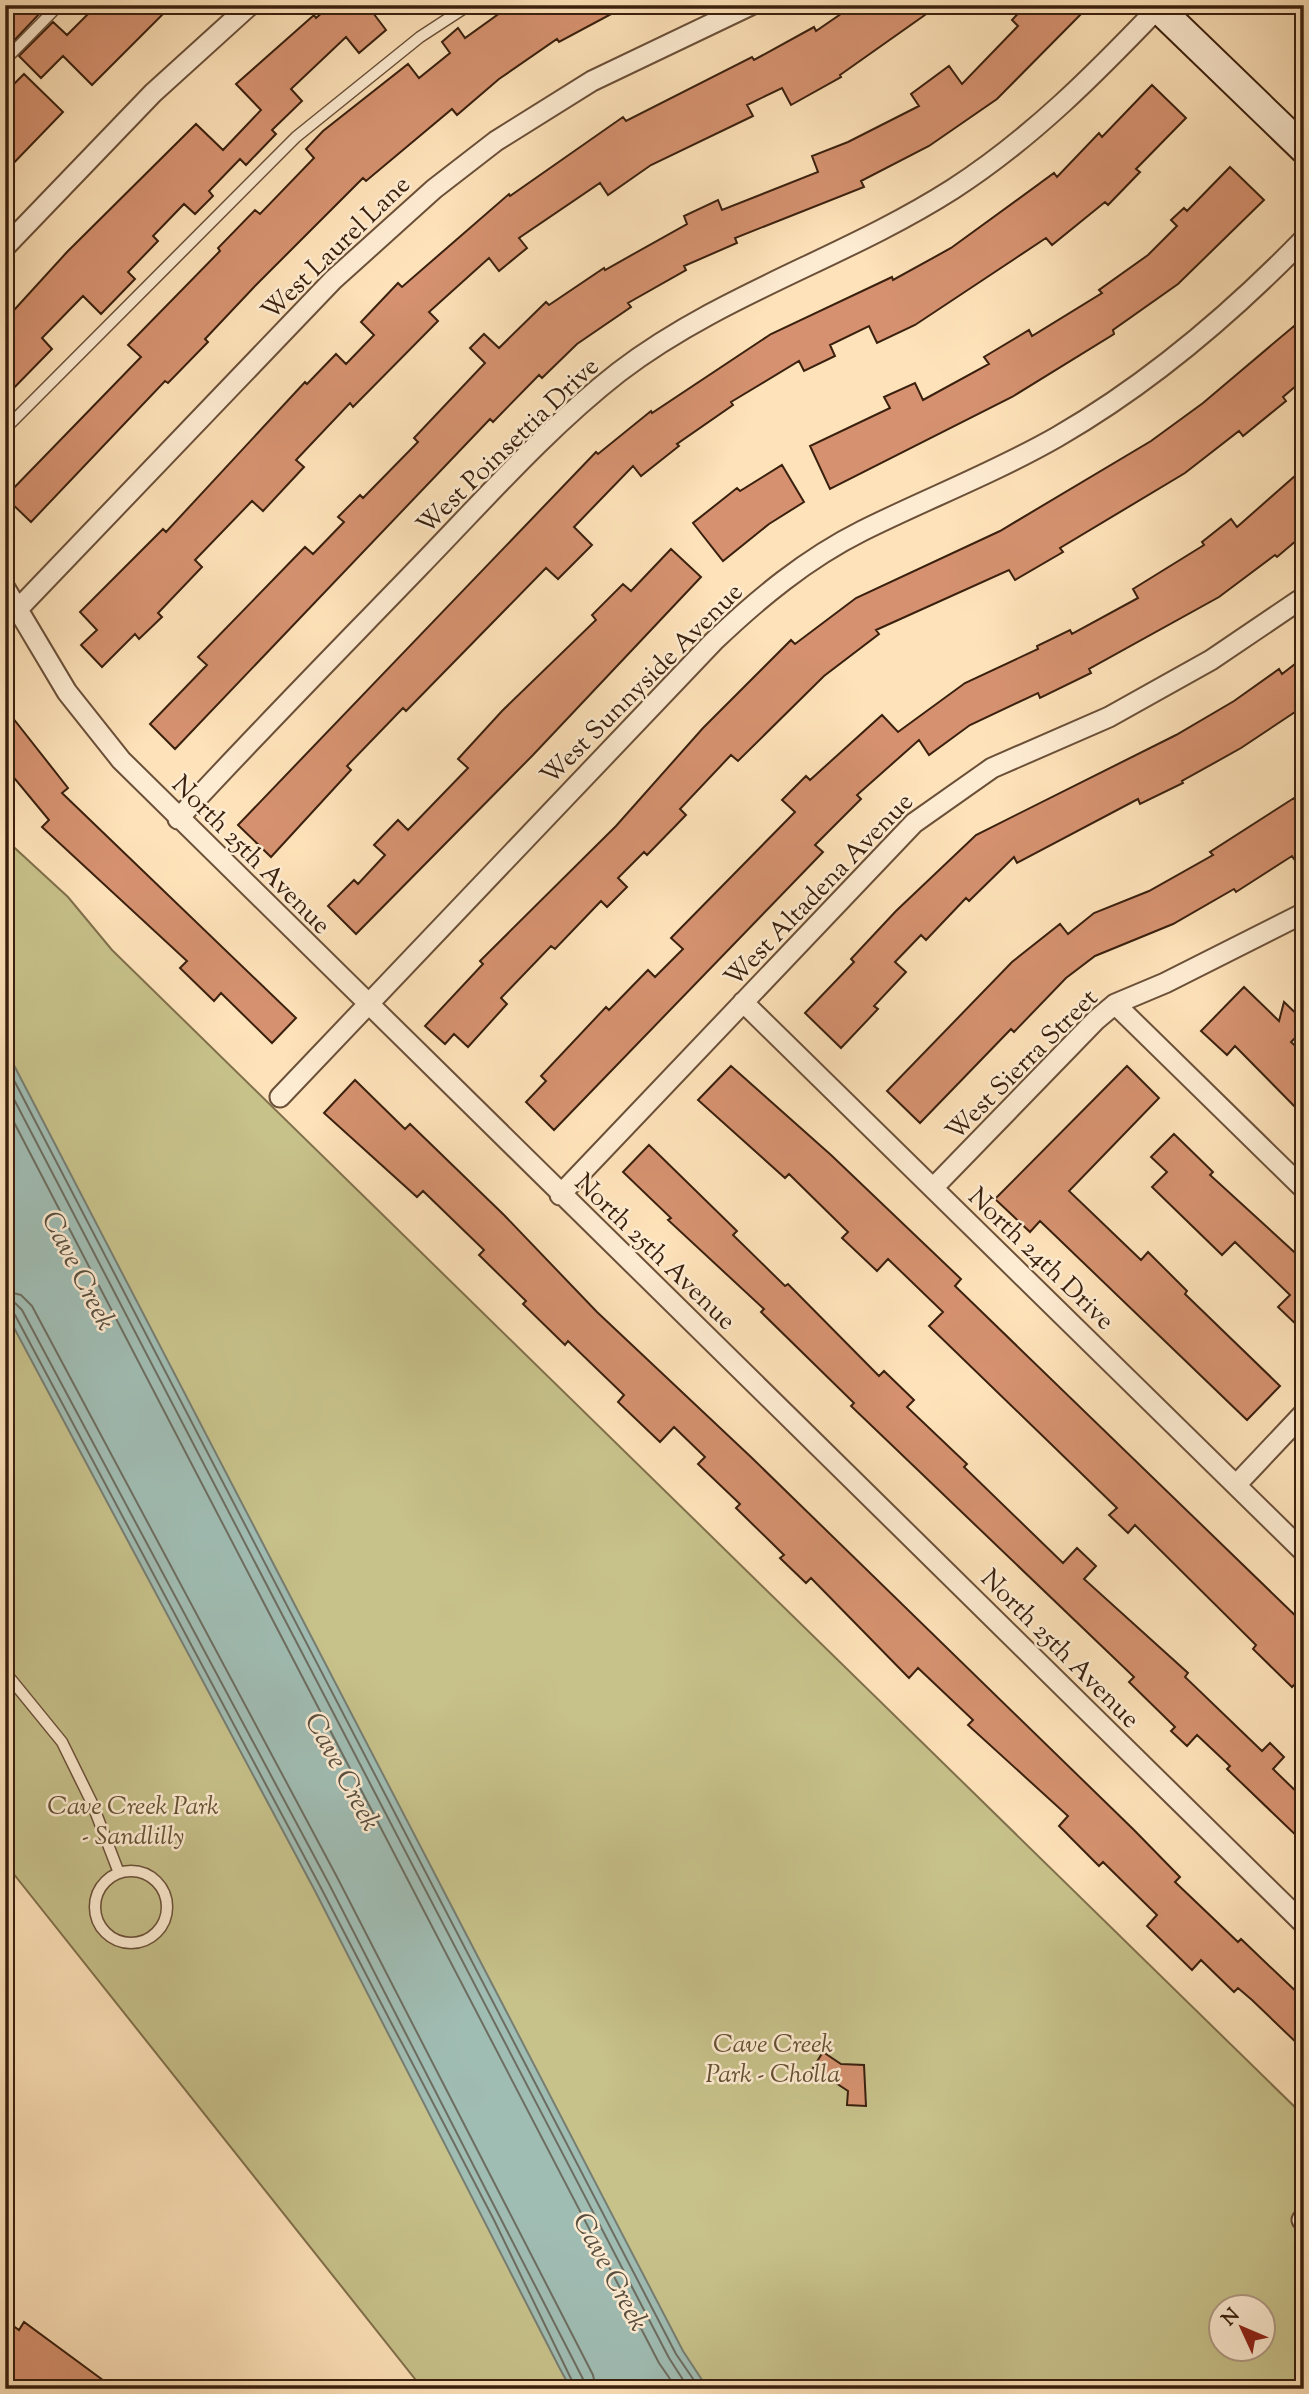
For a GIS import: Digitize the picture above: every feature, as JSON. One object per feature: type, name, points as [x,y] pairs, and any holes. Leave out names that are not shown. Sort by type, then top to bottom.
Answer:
[{"type":"street","points":[[5,247],[153,93],[250,5]]},
{"type":"street","name":"West Laurel Lane","points":[[18,609],[333,280],[434,189],[496,141],[592,81],[751,5]]},
{"type":"street","points":[[1158,6],[1304,149]]},
{"type":"street","name":"West Poinsettia Drive","points":[[178,818],[531,451],[611,379],[681,329],[724,305],[876,233],[952,189],[1016,145],[1060,108],[1158,6]]},
{"type":"street","name":"West Sunnyside Avenue","points":[[280,1097],[714,641],[754,603],[800,568],[861,532],[932,501],[1057,437],[1118,397],[1183,351],[1257,287],[1304,239]]},
{"type":"street","name":"North 25th Avenue","points":[[5,588],[88,723],[178,818],[1304,1924]]},
{"type":"street","name":"West Altadena Avenue","points":[[560,1195],[914,822],[992,768],[1120,710],[1211,660],[1304,597]]},
{"type":"street","name":"West Sierra Street","points":[[933,1188],[1096,1020],[1115,1004],[1165,984],[1304,913]]},
{"type":"street","name":"North 24th Drive","points":[[743,1002],[1304,1552]]},
{"type":"street","points":[[1115,1004],[1304,1189]]},
{"type":"street","points":[[1236,1485],[1304,1413]]},
{"type":"lane","points":[[5,60],[59,5]]},
{"type":"lane","points":[[5,429],[296,137],[420,37],[468,5]]},
{"type":"lane","points":[[5,1672],[62,1742],[92,1803],[119,1873]]},
{"type":"lane","points":[[142,1872],[161,1886],[166,1897],[164,1921],[149,1938],[137,1942],[114,1938],[101,1926],[96,1916],[97,1895],[110,1878],[119,1873],[142,1872]]},
{"type":"green space","name":"Cave Creek Park - Cholla","points":[[5,839],[68,897],[112,950],[1304,2116],[1304,2389],[423,2389],[5,1863]]},
{"type":"water","name":"Cave Creek","points":[[5,1048],[683,2351],[708,2389],[571,2389],[314,1889],[5,1311]]},
{"type":"building","points":[[5,5],[36,5],[42,11],[9,46],[5,42]]},
{"type":"building","points":[[97,5],[154,5],[163,14],[92,85],[63,56],[41,78],[19,56],[53,22],[67,35]]},
{"type":"building","points":[[331,5],[367,5],[386,30],[359,53],[346,37],[291,89],[302,101],[272,130],[276,134],[246,165],[240,159],[209,191],[213,196],[195,214],[184,204],[153,236],[158,241],[128,272],[135,279],[101,314],[83,296],[42,338],[52,349],[5,397],[5,320],[67,252],[196,124],[223,150],[261,110],[236,84],[314,15],[316,18]]},
{"type":"building","points":[[511,5],[628,5],[559,42],[557,39],[499,79],[457,115],[452,109],[366,181],[363,178],[256,285],[205,339],[208,342],[168,383],[165,381],[31,522],[5,497],[141,357],[128,345],[220,251],[218,248],[255,210],[260,214],[314,158],[306,149],[323,131],[408,64],[419,78],[450,53],[442,42],[458,28],[465,38]]},
{"type":"building","points":[[854,5],[939,5],[840,75],[841,77],[791,105],[782,88],[747,105],[753,116],[651,165],[608,195],[600,183],[519,238],[527,248],[499,271],[489,258],[429,312],[438,321],[353,407],[350,403],[296,460],[304,467],[263,511],[252,501],[195,560],[202,567],[158,613],[162,617],[139,639],[135,634],[102,667],[81,645],[97,630],[80,612],[163,529],[166,532],[305,382],[307,384],[336,354],[346,364],[374,335],[361,322],[398,283],[402,287],[509,194],[510,196],[623,117],[626,121],[752,57],[754,60],[814,27],[816,31]]},
{"type":"building","points":[[1026,5],[1090,5],[997,99],[929,146],[861,181],[864,187],[735,238],[737,243],[684,266],[686,270],[628,303],[631,307],[577,344],[542,378],[539,375],[493,422],[490,419],[175,749],[150,724],[207,665],[198,657],[305,547],[313,554],[344,522],[338,517],[360,495],[363,498],[418,442],[414,438],[485,363],[470,348],[484,334],[499,348],[546,302],[549,305],[604,268],[605,270],[687,224],[684,216],[718,200],[722,210],[818,172],[812,156],[848,142],[919,106],[911,94],[949,66],[962,84],[1018,26],[1012,20]]},
{"type":"building","points":[[24,74],[63,112],[5,172],[5,123],[13,115],[5,107],[5,93]]},
{"type":"building","points":[[1152,85],[1186,118],[1136,169],[1140,172],[1108,205],[1105,202],[1052,245],[1046,238],[915,325],[877,343],[869,326],[830,345],[835,356],[804,371],[799,361],[731,402],[733,405],[677,444],[679,446],[641,476],[633,466],[574,527],[592,545],[558,579],[546,568],[406,711],[403,708],[347,766],[351,770],[271,857],[238,825],[596,452],[598,454],[651,411],[652,413],[771,334],[892,277],[893,280],[951,248],[1054,173],[1057,177],[1099,133],[1102,137]]},
{"type":"building","points":[[1230,167],[1264,200],[1178,284],[1113,330],[1114,334],[1012,397],[830,489],[810,446],[890,408],[884,397],[915,383],[923,400],[989,364],[984,357],[1029,330],[1032,336],[1102,293],[1099,290],[1148,255],[1177,226],[1171,220],[1184,208],[1187,211]]},
{"type":"building","points":[[1294,326],[1304,336],[1304,379],[1283,397],[1286,401],[1243,436],[1239,431],[1185,473],[1060,548],[1063,552],[1015,580],[1009,570],[876,630],[879,634],[824,676],[738,761],[731,755],[680,809],[686,815],[647,855],[644,852],[618,878],[627,887],[607,907],[601,901],[555,949],[551,946],[501,998],[507,1004],[468,1047],[454,1034],[445,1044],[425,1026],[483,964],[480,961],[616,826],[703,728],[791,640],[795,644],[856,598],[1000,531],[1151,441],[1203,403]]},
{"type":"building","points":[[782,465],[804,502],[769,524],[723,561],[693,523],[737,488],[740,491]]},
{"type":"building","points":[[1304,468],[1304,534],[1277,557],[1275,555],[1219,597],[1089,669],[1091,673],[1040,698],[1038,693],[970,725],[929,755],[919,740],[857,795],[861,799],[815,845],[823,852],[554,1130],[526,1102],[546,1081],[541,1076],[606,1007],[609,1010],[648,970],[655,977],[683,949],[671,938],[795,812],[782,800],[806,776],[810,780],[882,715],[898,732],[965,683],[1038,649],[1037,646],[1070,630],[1072,634],[1138,598],[1133,589],[1204,545],[1202,542],[1231,519],[1237,527]]},
{"type":"building","points":[[671,549],[701,577],[533,755],[356,934],[328,906],[354,880],[358,884],[385,855],[374,845],[398,820],[408,830],[468,768],[458,759],[502,711],[596,620],[592,615],[623,584],[631,591]]},
{"type":"building","points":[[1304,657],[1304,706],[1241,748],[1182,781],[1183,783],[1140,804],[1138,799],[1017,863],[1014,857],[969,901],[966,898],[926,940],[921,935],[895,962],[906,972],[874,1006],[878,1009],[841,1048],[805,1013],[854,962],[851,959],[896,911],[976,835],[1176,735],[1234,701],[1279,669],[1282,674]]},
{"type":"building","points":[[5,708],[68,788],[62,793],[296,1018],[272,1043],[221,993],[214,1001],[180,968],[187,961],[42,827],[49,820],[5,767]]},
{"type":"building","points":[[1294,798],[1304,813],[1304,874],[1292,856],[1236,892],[1234,889],[1173,924],[1095,956],[1066,978],[1014,1032],[1011,1029],[920,1123],[887,1091],[1012,962],[1060,924],[1068,934],[1094,913],[1149,891],[1213,855],[1210,852]]},
{"type":"building","points":[[1244,987],[1279,1021],[1284,1002],[1304,1021],[1304,1029],[1291,1042],[1304,1054],[1304,1116],[1235,1046],[1227,1055],[1201,1031]]},
{"type":"building","points":[[731,1066],[831,1155],[961,1279],[955,1286],[1304,1624],[1304,1692],[1295,1684],[1292,1687],[1253,1649],[1256,1645],[1135,1525],[1128,1533],[1109,1515],[1117,1508],[929,1326],[943,1312],[888,1259],[877,1271],[842,1238],[848,1232],[789,1174],[785,1178],[698,1100]]},
{"type":"building","points":[[1127,1066],[1159,1098],[1069,1191],[1141,1260],[1148,1252],[1187,1291],[1185,1294],[1280,1386],[1247,1420],[1040,1221],[1030,1232],[995,1199]]},
{"type":"building","points":[[355,1080],[405,1129],[410,1124],[504,1215],[597,1312],[752,1458],[1134,1830],[1180,1877],[1175,1882],[1238,1942],[1241,1939],[1304,1999],[1304,2050],[1252,2000],[1238,1988],[1234,1992],[1201,1960],[1192,1970],[1147,1926],[1157,1915],[1103,1862],[1099,1866],[1059,1826],[1068,1816],[968,1725],[973,1720],[918,1668],[909,1678],[811,1578],[806,1583],[780,1558],[784,1555],[736,1508],[740,1504],[698,1464],[705,1457],[674,1427],[660,1442],[618,1402],[624,1395],[568,1341],[565,1345],[523,1304],[526,1301],[479,1255],[484,1250],[423,1191],[417,1197],[324,1113]]},
{"type":"building","points":[[1174,1134],[1213,1172],[1210,1175],[1304,1261],[1304,1332],[1278,1307],[1290,1295],[1235,1242],[1222,1255],[1152,1187],[1167,1172],[1151,1157]]},
{"type":"building","points":[[649,1145],[737,1231],[733,1235],[785,1286],[788,1284],[879,1376],[884,1371],[914,1400],[907,1407],[967,1464],[964,1467],[1063,1563],[1077,1548],[1096,1566],[1084,1579],[1188,1673],[1185,1677],[1262,1751],[1270,1743],[1284,1757],[1273,1769],[1304,1799],[1304,1843],[1227,1769],[1230,1766],[1197,1735],[1187,1746],[1171,1731],[1175,1727],[1129,1682],[1134,1677],[851,1406],[854,1403],[761,1312],[764,1309],[668,1220],[671,1218],[623,1172]]},
{"type":"building","points":[[823,2052],[841,2064],[864,2065],[866,2106],[847,2105],[848,2091],[813,2068]]},
{"type":"building","points":[[5,2320],[19,2330],[24,2322],[115,2389],[5,2389]]},
{"type":"park label","name":"Cave Creek Park - Sandlilly","points":[[133,1820]]}]
